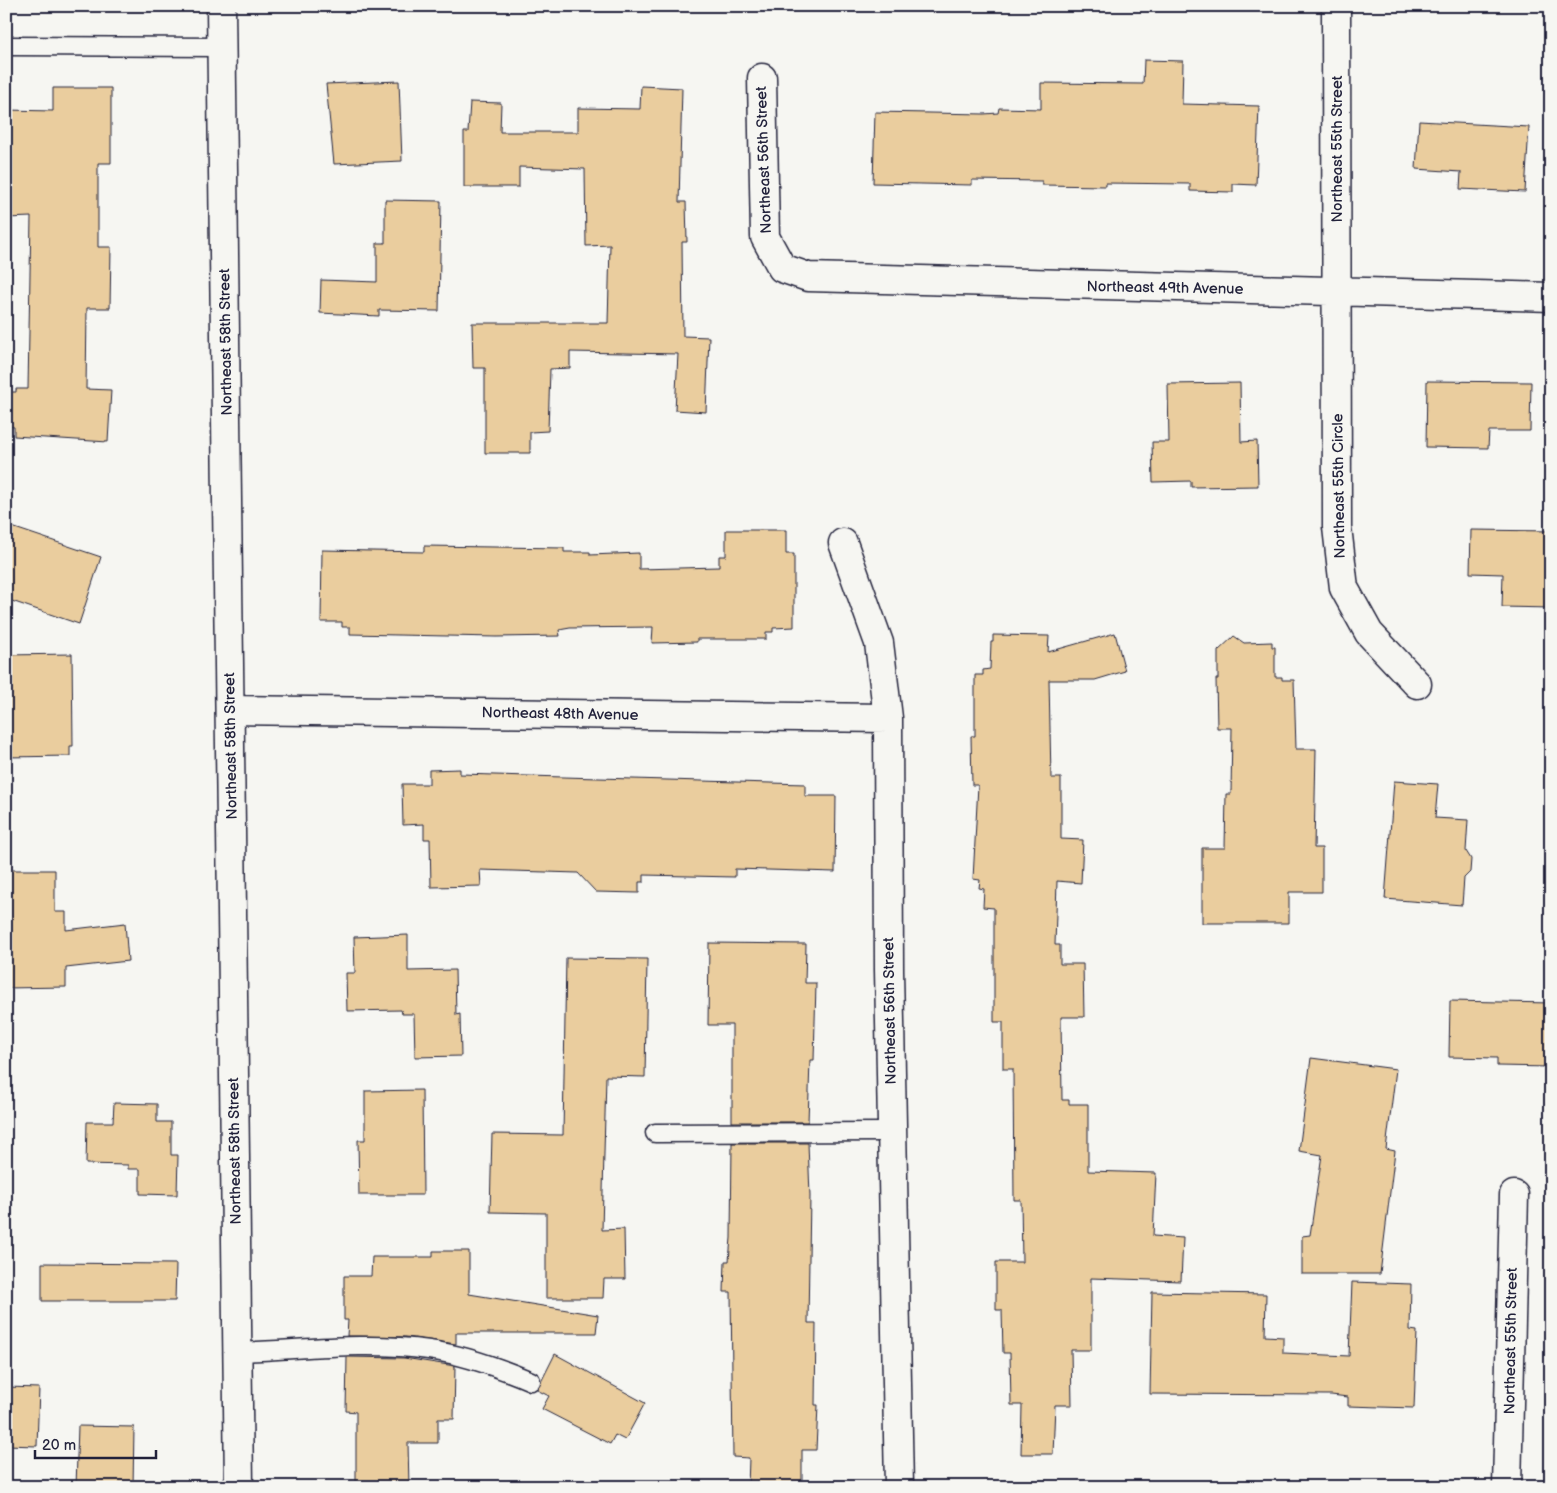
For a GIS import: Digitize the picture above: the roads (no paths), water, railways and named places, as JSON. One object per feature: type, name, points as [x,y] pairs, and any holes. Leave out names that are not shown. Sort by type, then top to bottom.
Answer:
[{"type":"street","name":"Northeast 58th Street","points":[[221,6],[239,1487]]},
{"type":"street","name":"Northeast 55th Street","points":[[1336,6],[1337,293]]},
{"type":"street","name":"Northeast 56th Street","points":[[762,78],[765,237],[782,268]]},
{"type":"street","name":"Northeast 49th Avenue","points":[[782,268],[808,277],[845,280],[1551,297]]},
{"type":"street","name":"Northeast 55th Circle","points":[[1337,293],[1337,527],[1344,588],[1369,633],[1418,684]]},
{"type":"street","name":"Northeast 56th Street","points":[[843,543],[879,643],[888,718],[888,946],[899,1487]]},
{"type":"street","name":"Northeast 48th Avenue","points":[[231,710],[888,718]]},
{"type":"street","name":"Northeast 55th Street","points":[[1507,1487],[1514,1195]]},
{"type":"lane","points":[[6,46],[222,46]]},
{"type":"lane","points":[[655,1133],[892,1132]]},
{"type":"lane","points":[[237,1352],[371,1346],[429,1350],[490,1364],[531,1381]]}]
